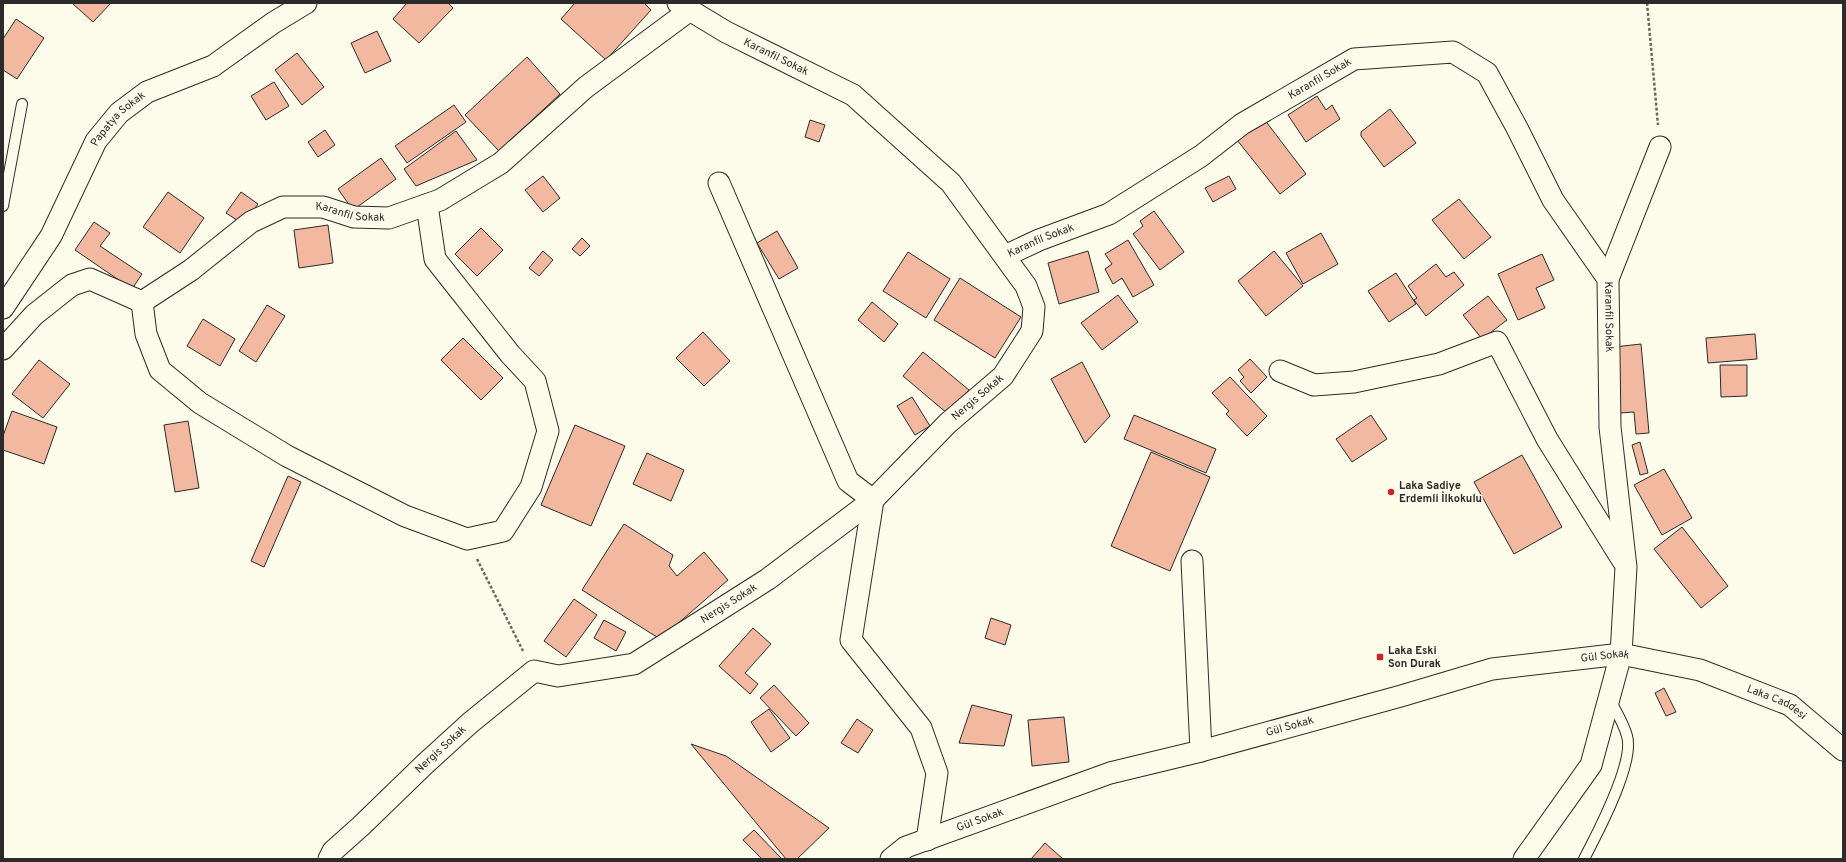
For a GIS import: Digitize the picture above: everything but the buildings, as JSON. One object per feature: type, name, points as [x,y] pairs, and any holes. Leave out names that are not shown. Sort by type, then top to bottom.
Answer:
[{"type":"street","name":"Papatya Sokak","points":[[3,308],[51,236],[96,141],[119,113],[147,92],[213,66],[273,23],[306,3]]},
{"type":"street","name":"Karanfil Sokak","points":[[142,302],[191,270],[251,222],[283,207],[323,207],[354,217],[388,218],[440,200],[501,162],[586,86],[684,6],[726,32],[853,95],[951,183],[1005,256],[1038,240],[1109,214],[1201,156],[1242,124],[1354,59],[1453,52],[1487,73],[1517,128],[1553,200],[1608,279],[1610,427],[1626,567],[1621,654],[1592,765],[1524,859]]},
{"type":"street","points":[[1608,279],[1660,147]]},
{"type":"street","points":[[719,183],[848,480],[873,500],[851,640],[921,728],[937,773],[927,840]]},
{"type":"street","points":[[3,348],[34,315],[63,292],[72,285],[90,279],[142,302],[146,334],[160,370],[200,403],[287,456],[405,516],[466,540],[503,531],[530,487],[548,431],[534,381],[510,354],[435,259],[427,205]]},
{"type":"street","name":"Nergis Sokak","points":[[329,859],[333,851],[425,764],[470,723],[534,671],[558,676],[634,664],[768,579],[873,500],[948,423],[1003,376],[1032,331],[1034,307],[1026,286],[1005,256]]},
{"type":"street","points":[[1280,371],[1314,385],[1354,382],[1439,364],[1497,342],[1547,439],[1626,567]]},
{"type":"street","points":[[1192,561],[1201,751]]},
{"type":"street","name":"Gül Sokak","points":[[891,859],[906,847],[1110,774],[1201,751],[1492,669],[1621,654],[1700,670]]},
{"type":"street","name":"Laka Caddesi","points":[[1700,670],[1790,705],[1843,750]]},
{"type":"lane","points":[[3,206],[22,104]]},
{"type":"lane","points":[[1584,859],[1611,806],[1626,759],[1628,737],[1609,697]]},
{"type":"path","points":[[1647,3],[1660,147]]},
{"type":"path","points":[[466,540],[534,671]]},
{"type":"place","name":"Laka Sadiye Erdemli İlkokulu","points":[[1391,492]]},
{"type":"place","name":"Laka Eski Son Durak","points":[[1380,657]]}]
